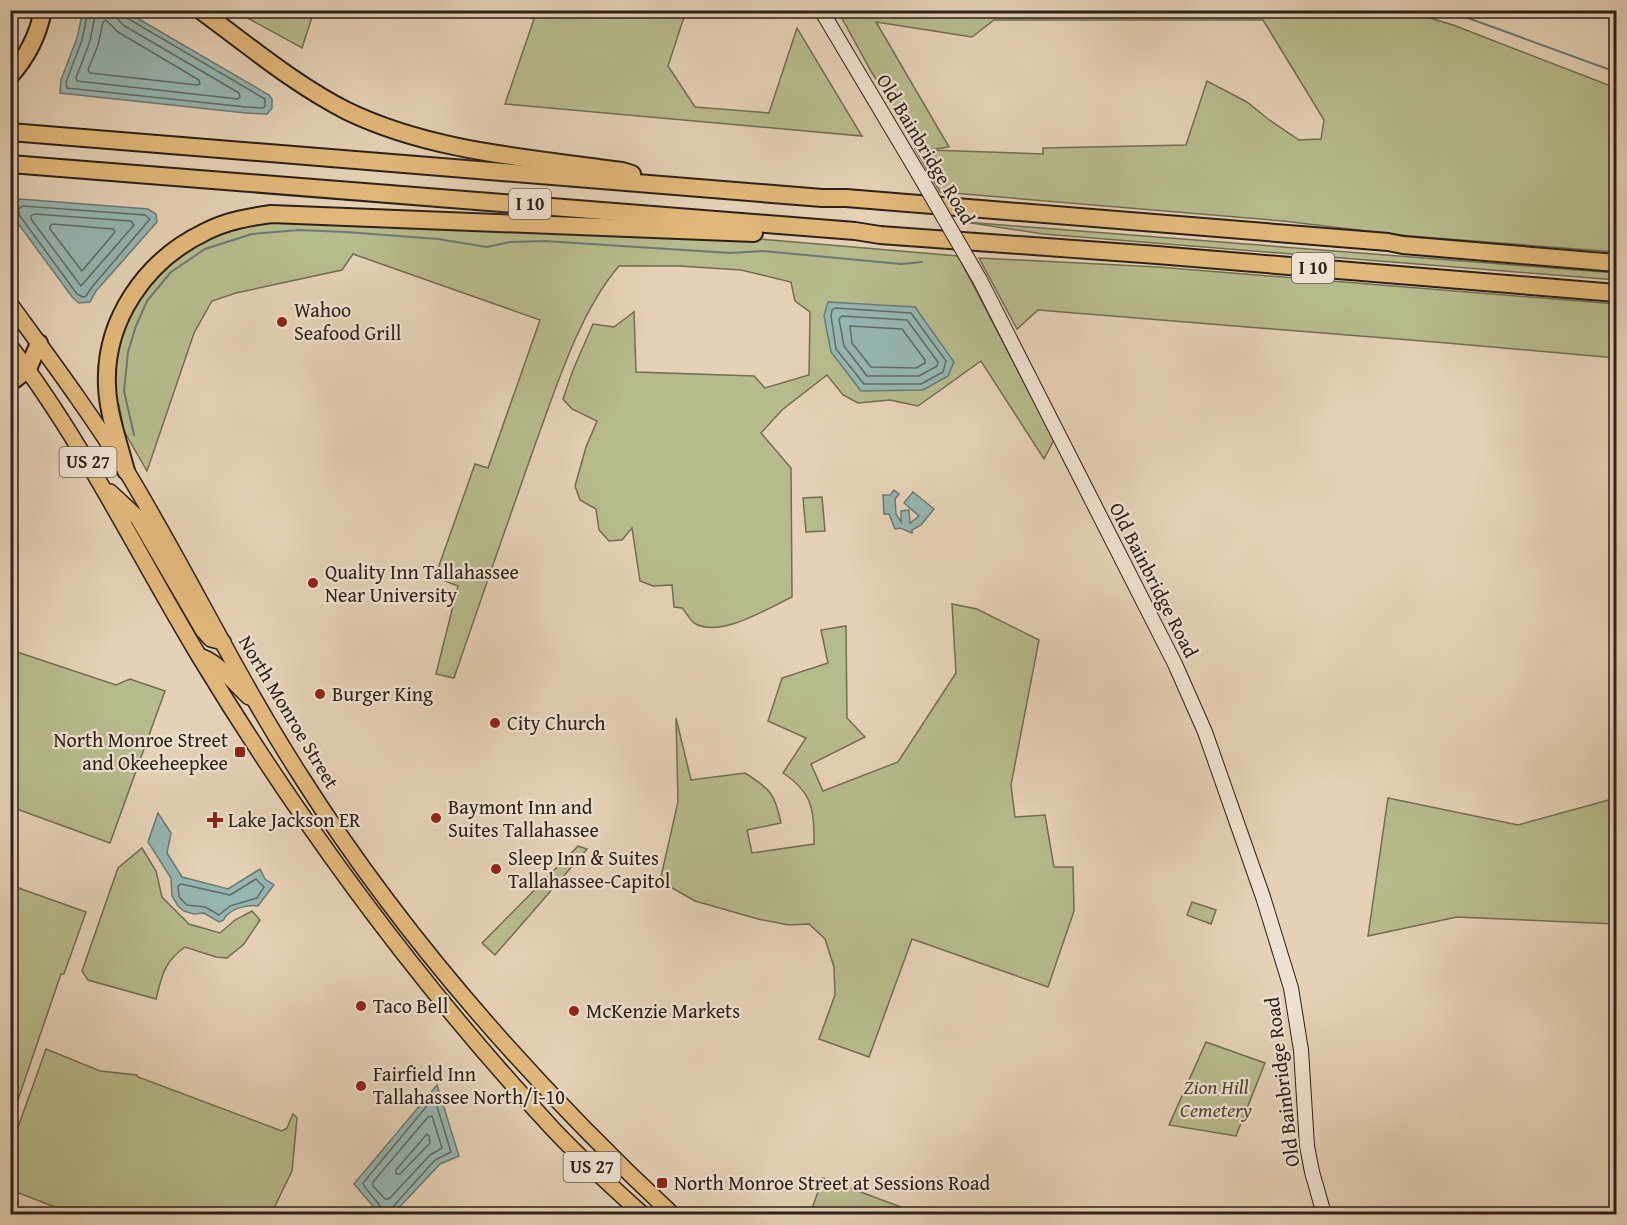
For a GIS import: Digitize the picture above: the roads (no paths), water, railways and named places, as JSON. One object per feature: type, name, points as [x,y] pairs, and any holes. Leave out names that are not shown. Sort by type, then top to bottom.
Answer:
[{"type":"highway","points":[[10,75],[26,56],[35,39],[43,10]]},
{"type":"highway","points":[[200,10],[295,80],[348,111],[382,125],[429,141],[457,147],[622,171],[670,186]]},
{"type":"highway","name":"I 10","points":[[10,132],[670,186],[1276,232],[1617,263]]},
{"type":"highway","name":"I 10","points":[[10,164],[1617,293]]},
{"type":"highway","points":[[126,471],[108,399],[107,363],[116,328],[130,298],[154,267],[187,242],[204,232],[228,223],[272,214],[745,233],[854,241],[880,235]]},
{"type":"highway","name":"North Monroe Street","points":[[10,304],[126,471],[223,642],[254,702],[303,780],[368,875],[435,961],[507,1047],[582,1127],[672,1215]]},
{"type":"highway","points":[[10,383],[28,369],[39,343]]},
{"type":"highway","name":"US 27","points":[[10,346],[28,369],[99,482],[199,656],[328,854],[419,975],[467,1033],[553,1129],[642,1215]]},
{"type":"highway","points":[[99,482],[138,518],[203,630],[211,639],[223,642]]},
{"type":"highway","points":[[199,656],[214,661],[227,677],[254,702]]},
{"type":"highway","points":[[419,975],[435,961]]},
{"type":"main road","name":"Old Bainbridge Road","points":[[821,10],[980,280],[1175,664],[1213,753],[1263,897],[1291,988],[1301,1050],[1307,1146],[1324,1215]]},
{"type":"water","points":[[83,10],[125,11],[269,95],[272,99],[272,108],[267,114],[246,113],[60,93],[61,80],[77,38]]},
{"type":"water","points":[[20,199],[148,209],[156,214],[157,222],[96,291],[90,302],[79,303],[14,218],[14,205]]},
{"type":"water","points":[[828,302],[915,307],[954,362],[948,376],[923,390],[861,391],[831,352],[824,316]]},
{"type":"water","points":[[894,490],[899,494],[895,499],[896,514],[901,522],[901,511],[909,510],[910,523],[919,516],[904,503],[913,492],[934,509],[921,525],[912,530],[912,533],[900,528],[895,529],[889,514],[884,514],[883,495],[890,495]]},
{"type":"water","points":[[158,813],[171,833],[167,853],[182,877],[228,889],[260,869],[265,879],[274,885],[258,906],[238,909],[219,922],[204,913],[194,914],[178,906],[172,896],[171,878],[148,842]]},
{"type":"water","points":[[437,1085],[459,1156],[440,1164],[393,1214],[380,1214],[354,1184]]},
{"type":"waterway","points":[[1446,10],[1616,72]]},
{"type":"waterway","points":[[134,435],[124,391],[128,352],[147,301],[171,272],[205,249],[252,234],[299,230],[438,239],[487,247],[510,242],[545,241],[730,253],[763,251],[901,264],[922,262]]},
{"type":"place","name":"Wahoo Seafood Grill","points":[[282,322]]},
{"type":"place","name":"Quality Inn Tallahassee Near University","points":[[313,583]]},
{"type":"place","name":"Burger King","points":[[320,694]]},
{"type":"place","name":"City Church","points":[[495,723]]},
{"type":"place","name":"North Monroe Street and Okeeheepkee","points":[[240,752]]},
{"type":"place","name":"Baymont Inn and Suites Tallahassee","points":[[436,818]]},
{"type":"place","name":"Lake Jackson ER","points":[[215,820]]},
{"type":"place","name":"Sleep Inn & Suites Tallahassee-Capitol","points":[[496,869]]},
{"type":"place","name":"Taco Bell","points":[[361,1006]]},
{"type":"place","name":"McKenzie Markets","points":[[574,1011]]},
{"type":"place","name":"Fairfield Inn Tallahassee North/I-10","points":[[361,1086]]},
{"type":"place","name":"North Monroe Street at Sessions Road","points":[[662,1183]]},
{"type":"park label","name":"Zion Hill Cemetery","points":[[1216,1098]]}]
